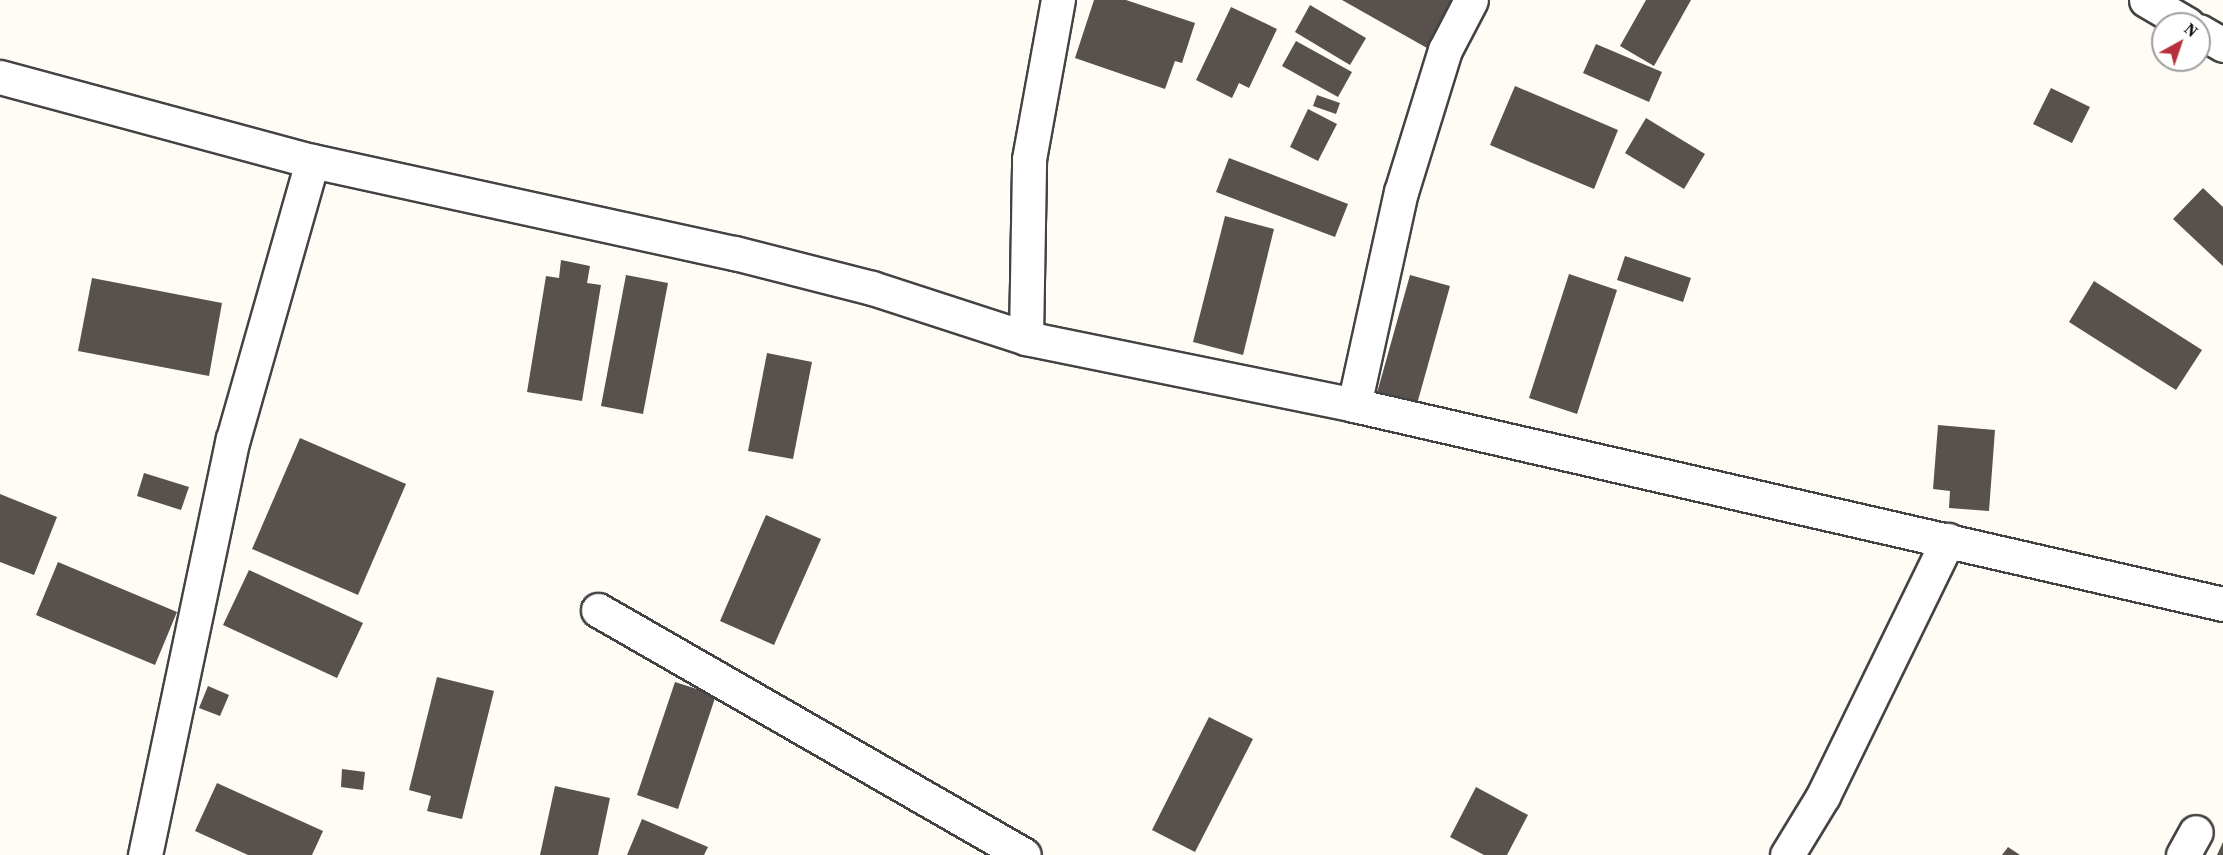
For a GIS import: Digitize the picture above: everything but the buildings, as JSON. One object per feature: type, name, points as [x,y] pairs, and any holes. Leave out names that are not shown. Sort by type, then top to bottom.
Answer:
[{"type":"street","points":[[1026,338],[1029,159],[1058,0]]},
{"type":"street","points":[[1354,405],[1401,192],[1445,50],[1471,0]]},
{"type":"street","points":[[2146,0],[2166,12]]},
{"type":"street","points":[[0,77],[312,161],[735,253],[872,288],[1026,338],[1354,405],[2223,604]]},
{"type":"street","points":[[146,855],[233,439],[312,161]]},
{"type":"street","points":[[1787,855],[1822,796],[1948,540]]},
{"type":"street","points":[[598,610],[1024,855]]}]
